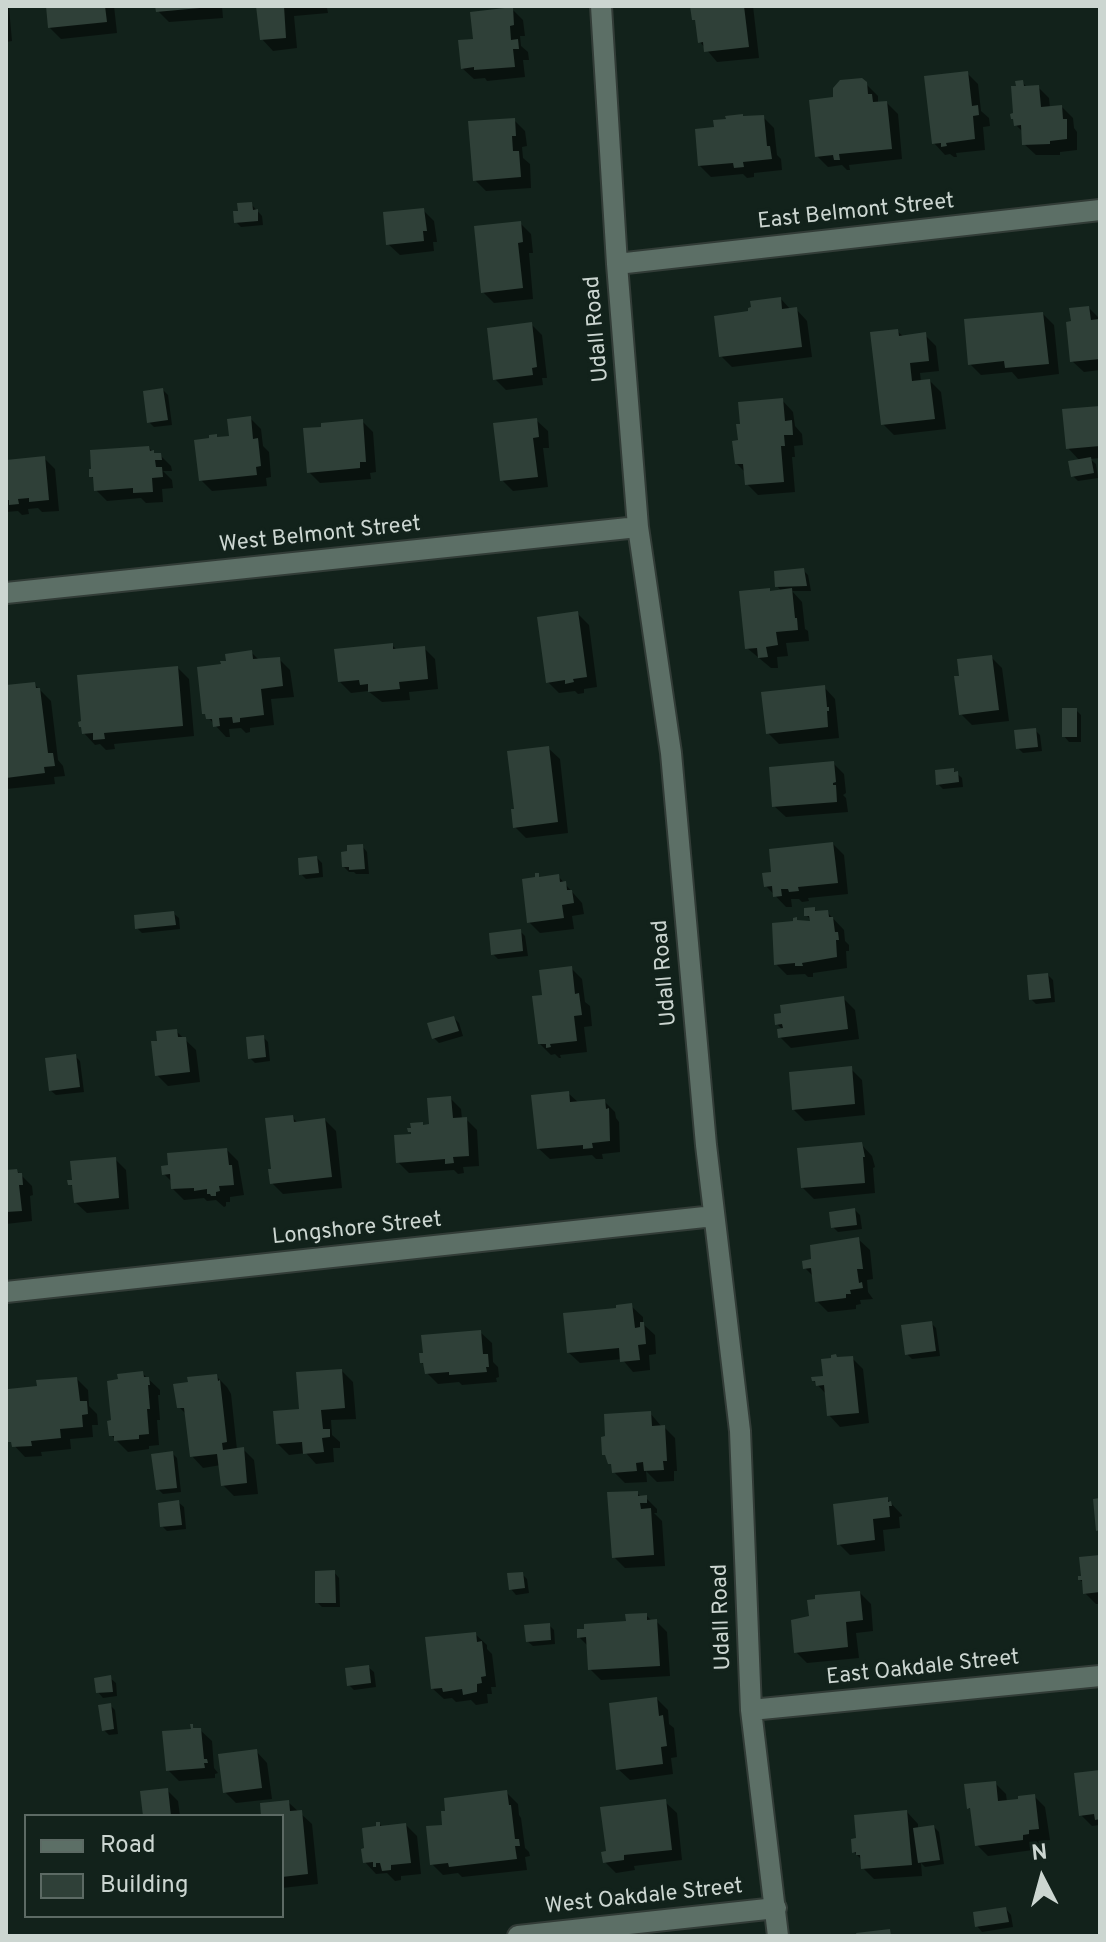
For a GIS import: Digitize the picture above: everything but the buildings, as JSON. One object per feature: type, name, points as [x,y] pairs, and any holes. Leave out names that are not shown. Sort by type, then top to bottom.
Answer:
[{"type":"street","name":"Udall Road","points":[[601,6],[638,527],[671,753],[714,1216],[740,1431],[751,1710],[778,1936]]},
{"type":"street","name":"East Belmont Street","points":[[617,264],[1100,210]]},
{"type":"street","name":"West Belmont Street","points":[[6,593],[638,527]]},
{"type":"street","name":"Longshore Street","points":[[6,1292],[714,1216]]},
{"type":"street","name":"East Oakdale Street","points":[[751,1710],[1100,1676]]},
{"type":"street","name":"West Oakdale Street","points":[[518,1936],[776,1908]]}]
